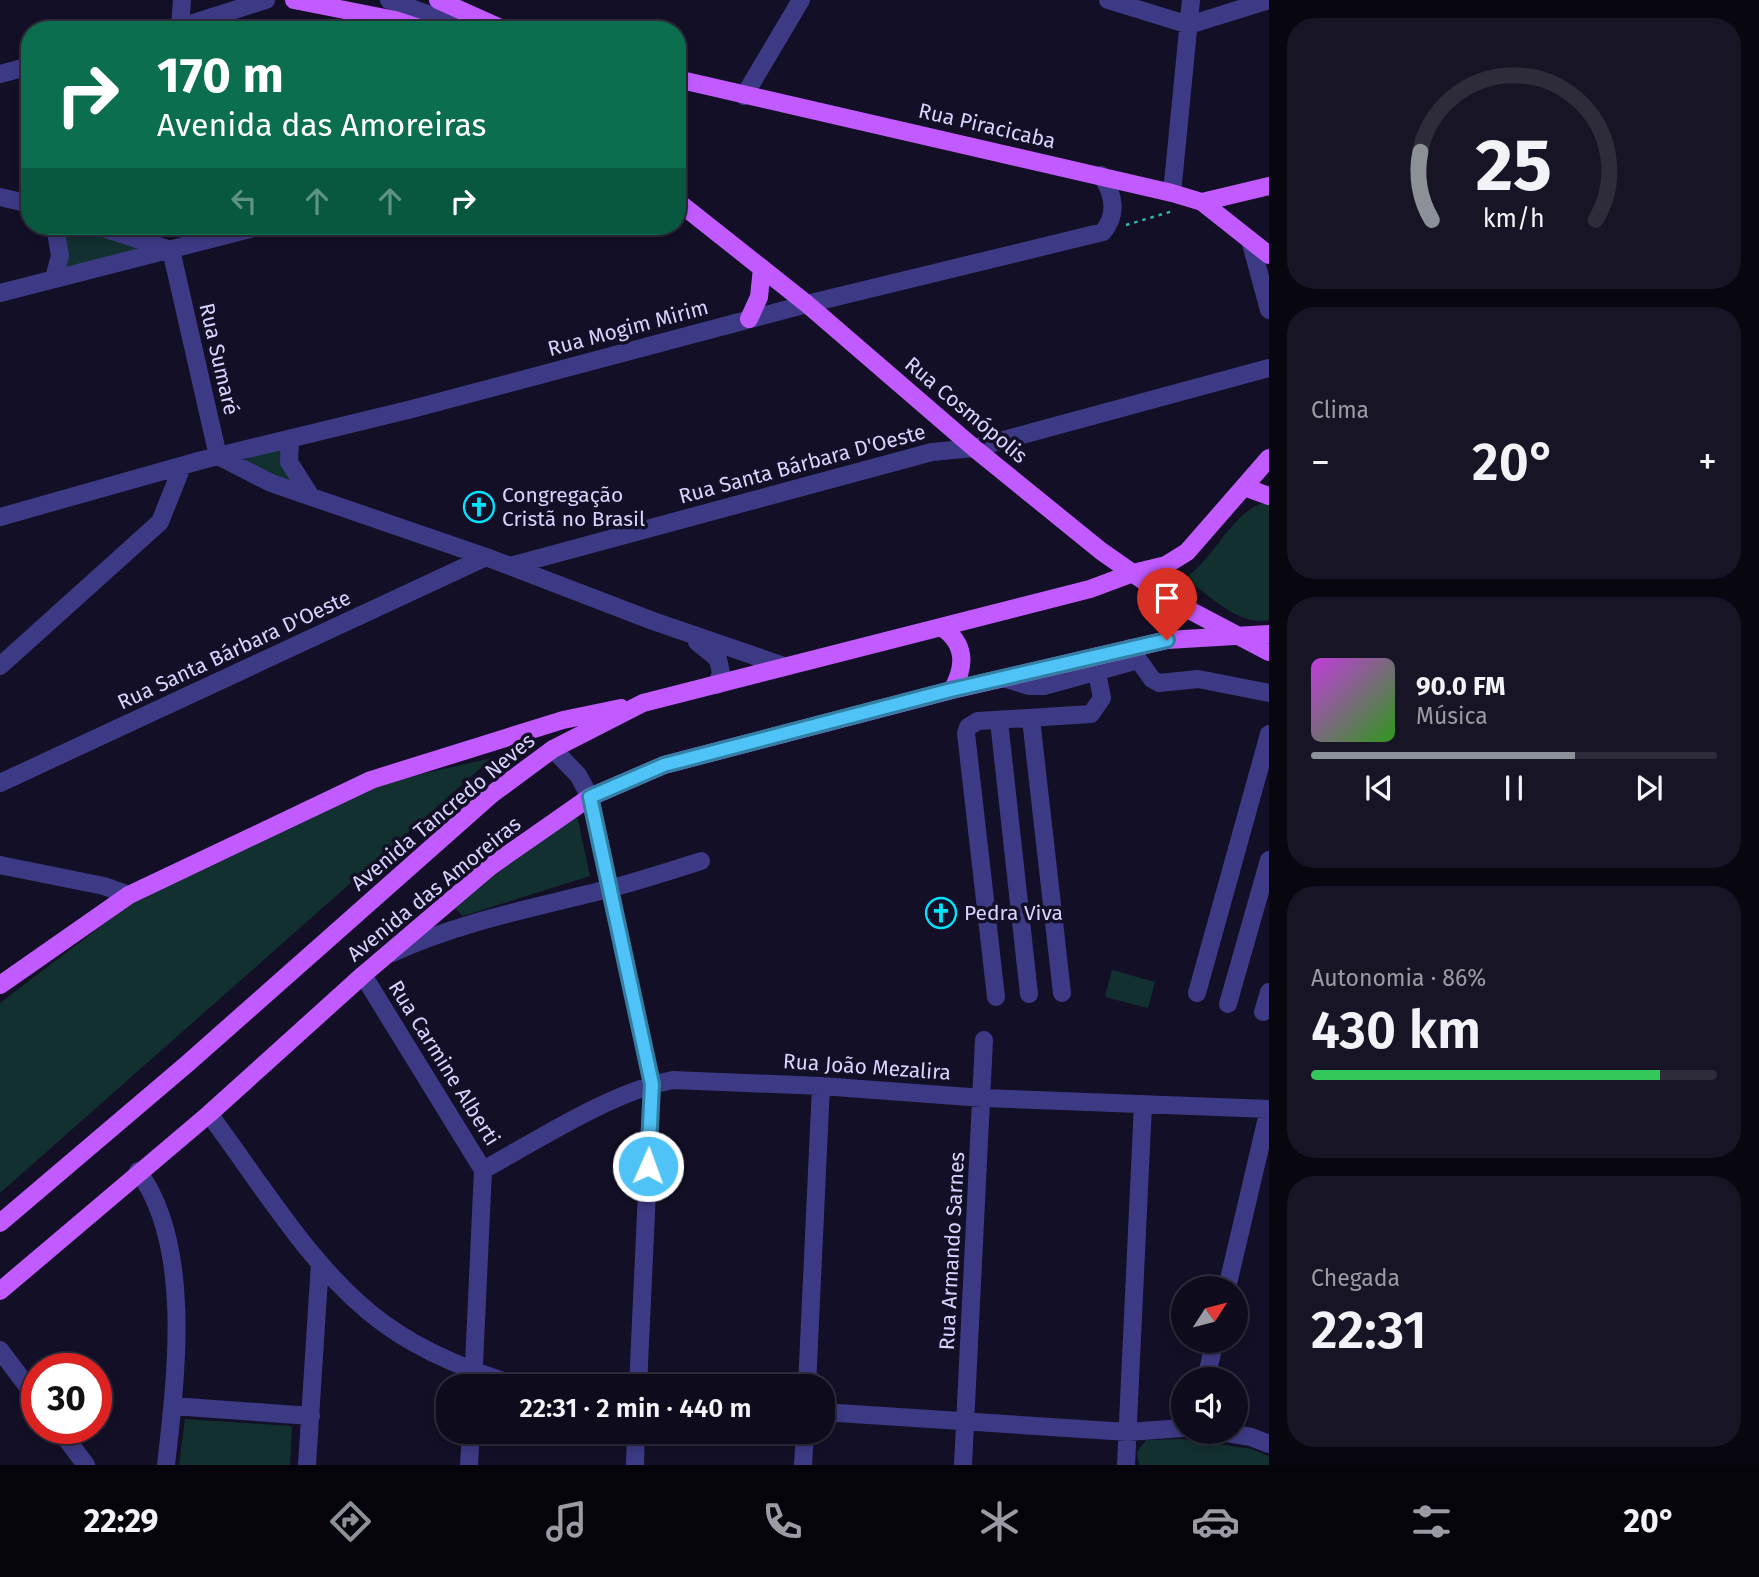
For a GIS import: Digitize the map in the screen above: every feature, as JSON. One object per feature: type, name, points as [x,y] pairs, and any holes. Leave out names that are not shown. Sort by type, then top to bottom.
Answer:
[{"type":"main road","points":[[295,0],[398,21]]},
{"type":"main road","points":[[438,0],[485,21]]},
{"type":"main road","name":"Rua Piracicaba","points":[[686,80],[744,96],[1101,175],[1175,201],[1202,202],[1269,255]]},
{"type":"main road","points":[[686,89],[697,82]]},
{"type":"main road","points":[[1202,202],[1269,186]]},
{"type":"main road","name":"Rua Cosmópolis","points":[[686,208],[807,304],[974,448],[1101,551],[1174,602],[1238,636]]},
{"type":"main road","points":[[749,319],[759,297],[762,268]]},
{"type":"main road","points":[[1133,573],[1166,565],[1187,552],[1269,458]]},
{"type":"main road","points":[[1244,487],[1269,496]]},
{"type":"main road","points":[[1090,589],[1106,572],[1101,551]]},
{"type":"main road","name":"Avenida Tancredo Neves","points":[[0,1223],[187,1064],[492,794],[553,749],[643,703],[1090,589],[1133,573]]},
{"type":"main road","points":[[941,627],[950,632],[960,647],[963,661],[951,690]]},
{"type":"main road","name":"Avenida das Amoreiras","points":[[0,1291],[138,1171],[209,1114],[363,975],[491,866],[590,797],[664,765],[951,690],[1096,665],[1134,654],[1167,640],[1269,634]]},
{"type":"main road","points":[[1238,636],[1269,652]]},
{"type":"main road","points":[[0,985],[129,895],[371,780],[563,720],[643,703]]},
{"type":"main road","points":[[481,745],[529,742],[553,749]]},
{"type":"street","points":[[177,21],[182,0]]},
{"type":"street","points":[[200,21],[266,0]]},
{"type":"street","points":[[339,0],[421,21]]},
{"type":"street","points":[[389,0],[446,21]]},
{"type":"street","points":[[744,96],[801,0]]},
{"type":"street","points":[[1108,0],[1189,25],[1269,0]]},
{"type":"street","points":[[1175,201],[1191,0]]},
{"type":"street","points":[[0,74],[21,68]]},
{"type":"street","points":[[1101,175],[1113,202],[1112,216],[1103,232]]},
{"type":"street","points":[[0,197],[21,202]]},
{"type":"street","name":"Rua Mogim Mirim","points":[[0,517],[218,456],[290,440],[807,304],[1103,232]]},
{"type":"street","points":[[54,278],[60,256],[56,235]]},
{"type":"street","points":[[124,235],[170,250]]},
{"type":"street","points":[[0,293],[228,235]]},
{"type":"street","points":[[1250,240],[1269,310]]},
{"type":"street","name":"Rua Sumaré","points":[[170,250],[218,456]]},
{"type":"street","name":"Rua Santa Bárbara D'Oeste","points":[[510,565],[932,452],[974,448],[1266,370]]},
{"type":"street","points":[[290,440],[289,461],[310,495]]},
{"type":"street","points":[[218,456],[271,483],[510,565],[784,666]]},
{"type":"street","points":[[0,666],[160,522],[182,467]]},
{"type":"street","points":[[154,474],[159,487],[160,522]]},
{"type":"street","name":"Rua Santa Bárbara D'Oeste","points":[[0,783],[486,557]]},
{"type":"street","points":[[673,627],[714,653],[720,665],[717,685]]},
{"type":"street","points":[[1134,654],[1152,679],[1159,683],[1198,679],[1269,693]]},
{"type":"street","points":[[996,997],[966,733],[974,722],[1091,714],[1101,702],[1096,665]]},
{"type":"street","points":[[1031,719],[1062,993]]},
{"type":"street","points":[[999,721],[1029,994]]},
{"type":"street","points":[[1197,993],[1269,734]]},
{"type":"street","points":[[553,749],[579,775],[590,797],[652,1084],[639,1374]]},
{"type":"street","points":[[1228,1003],[1269,860]]},
{"type":"street","points":[[389,954],[434,934],[483,918],[610,889],[701,862]]},
{"type":"street","points":[[0,865],[104,886],[129,895]]},
{"type":"street","name":"Rua Carmine Alberti","points":[[363,975],[483,1170],[473,1374]]},
{"type":"street","points":[[1263,1013],[1269,992]]},
{"type":"street","name":"Rua Armando Sarnes","points":[[963,1465],[984,1040]]},
{"type":"street","name":"Rua João Mezalira","points":[[483,1170],[652,1084],[673,1080],[821,1086],[983,1098],[1269,1109]]},
{"type":"street","points":[[808,1374],[821,1086]]},
{"type":"street","points":[[1126,1465],[1143,1104]]},
{"type":"street","points":[[1230,1276],[1269,1109]]},
{"type":"street","points":[[209,1114],[320,1263],[383,1323],[465,1374]]},
{"type":"street","points":[[138,1171],[151,1189],[168,1233],[176,1276],[173,1406],[166,1465]]},
{"type":"street","points":[[307,1465],[320,1263]]},
{"type":"street","points":[[0,1350],[21,1378]]},
{"type":"street","points":[[173,1406],[311,1416]]},
{"type":"street","points":[[835,1413],[1128,1432],[1171,1429]]},
{"type":"street","points":[[1248,1436],[1269,1444]]},
{"type":"street","points":[[70,1444],[86,1465]]},
{"type":"street","points":[[470,1465],[471,1444]]},
{"type":"street","points":[[635,1465],[636,1444]]},
{"type":"street","points":[[803,1465],[804,1444]]},
{"type":"path","points":[[1103,232],[1175,201]]},
{"type":"green space","points":[[65,235],[109,235],[153,250],[62,273],[68,250]]},
{"type":"green space","points":[[285,445],[296,486],[239,462]]},
{"type":"green space","points":[[1260,504],[1269,504],[1269,620],[1258,621],[1246,619],[1224,608],[1185,578],[1240,518]]},
{"type":"green space","points":[[492,758],[0,1193],[0,1003],[142,895],[373,785]]},
{"type":"green space","points":[[577,815],[590,876],[463,916],[453,906],[504,866]]},
{"type":"green space","points":[[1112,970],[1155,982],[1148,1008],[1105,997]]},
{"type":"green space","points":[[185,1419],[292,1426],[290,1465],[179,1465]]},
{"type":"green space","points":[[1171,1439],[1171,1444],[1217,1444],[1252,1449],[1269,1456],[1269,1465],[1139,1465],[1137,1452],[1146,1440]]},
{"type":"place","name":"Congregação Cristã no Brasil","points":[[479,507]]},
{"type":"place","name":"Pedra Viva","points":[[941,913]]},
{"type":"route","points":[[648,1166],[652,1084],[590,797],[664,765],[951,690],[1167,640]]}]
